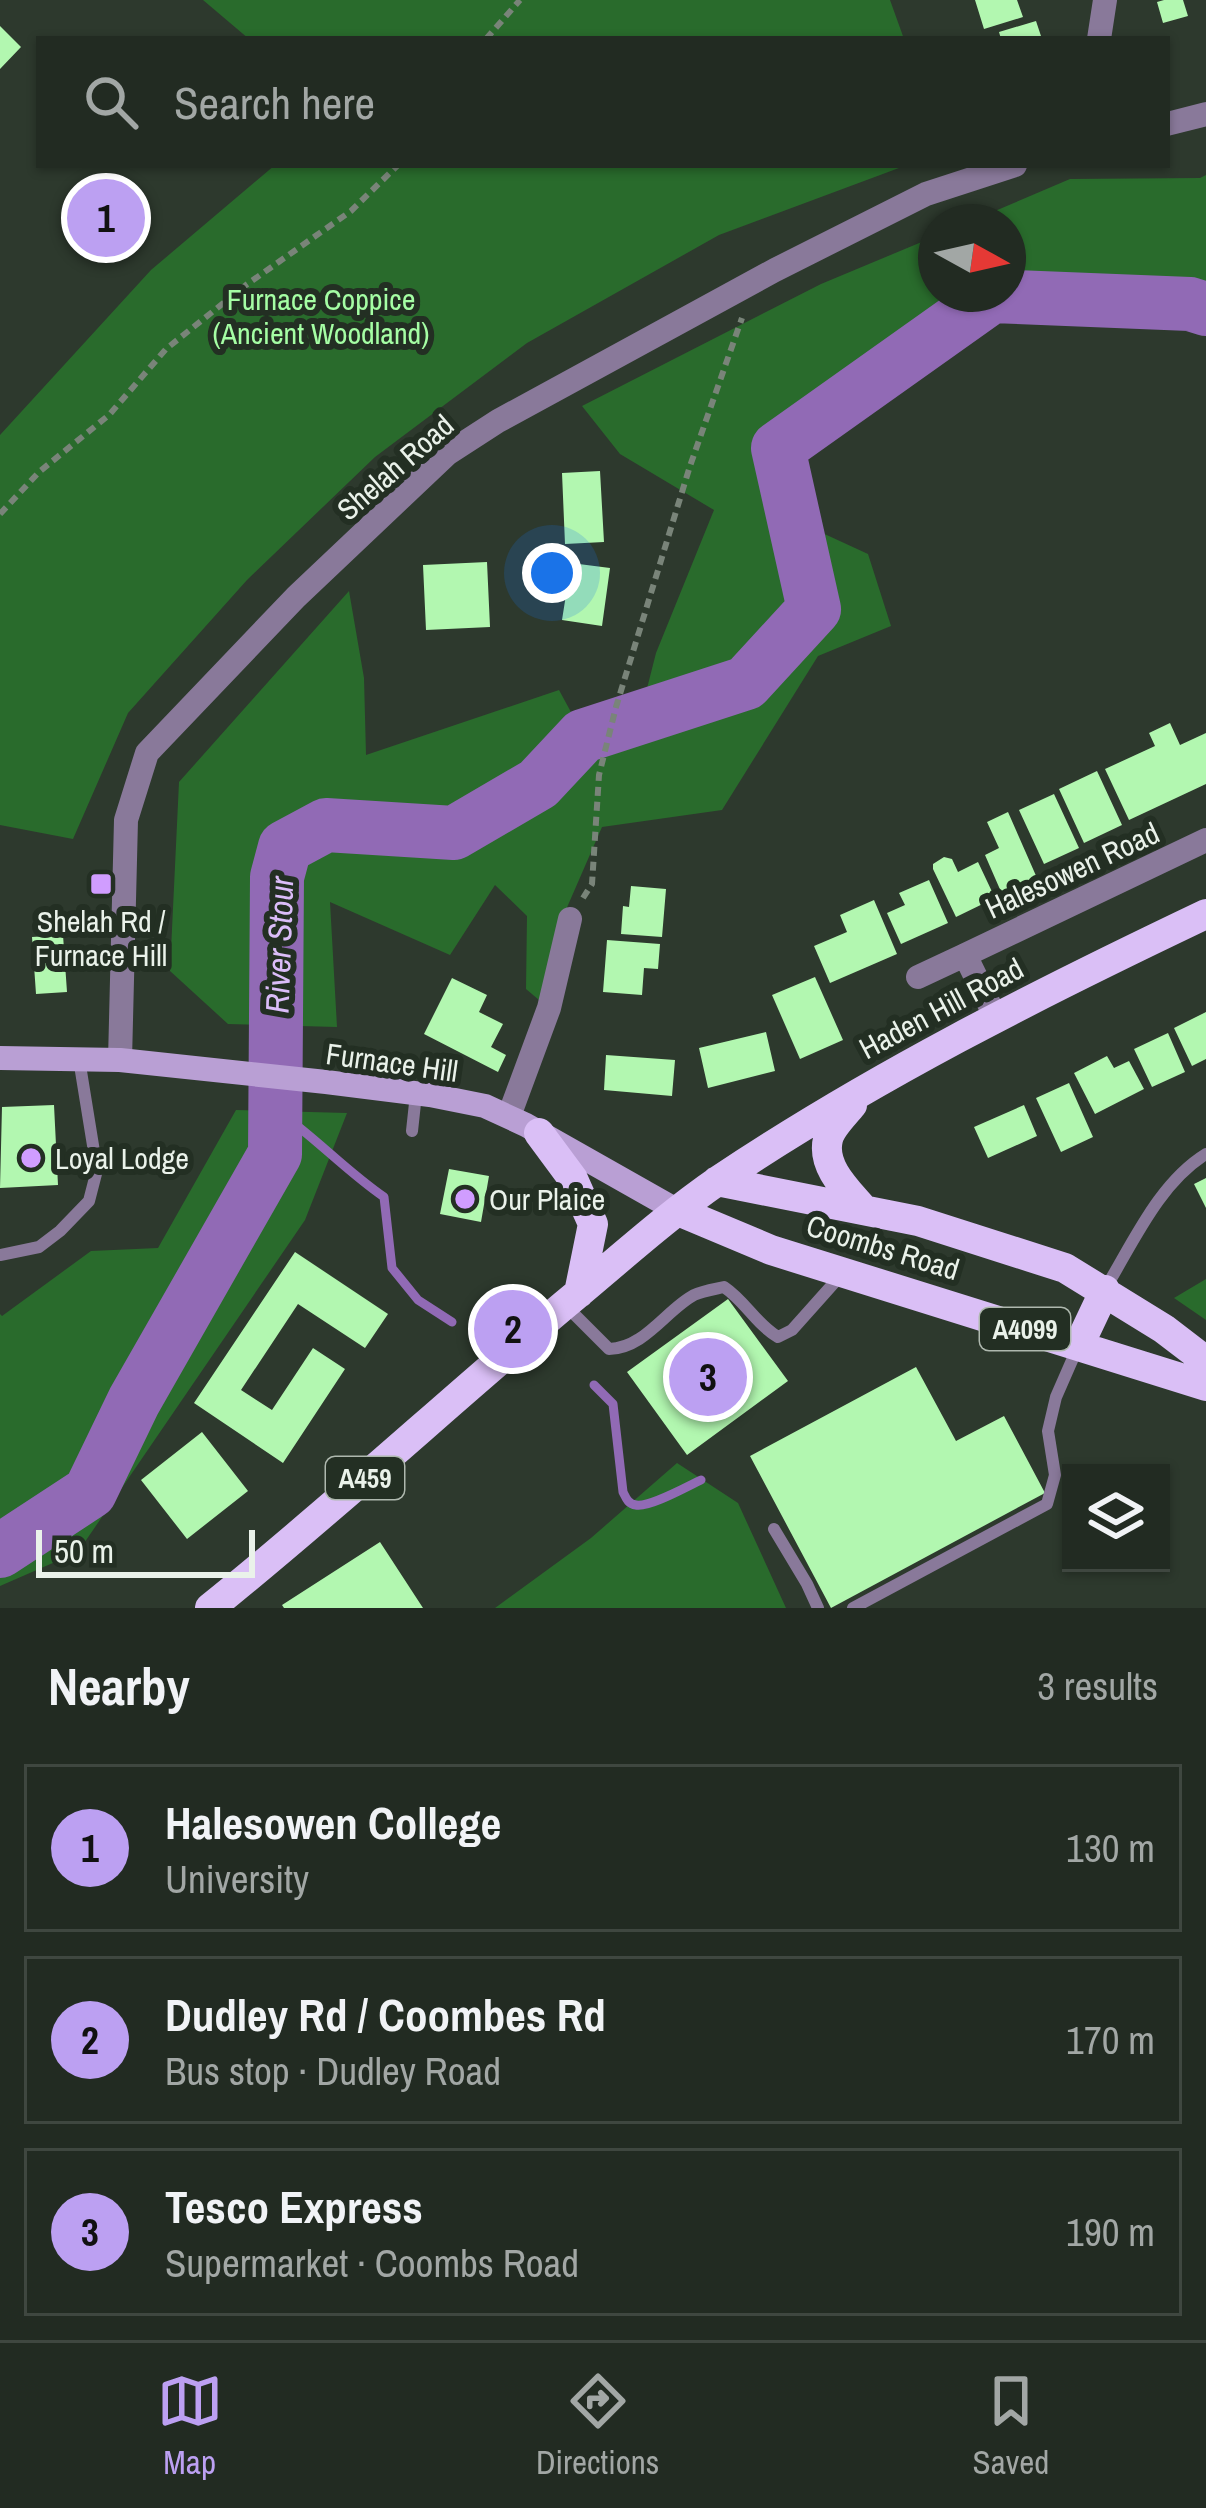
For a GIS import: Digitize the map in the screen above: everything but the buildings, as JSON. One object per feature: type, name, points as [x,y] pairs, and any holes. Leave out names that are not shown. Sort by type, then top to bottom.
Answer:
[{"type":"main road","name":"Haden Hill Road","points":[[718,1181],[863,1090],[995,1016],[1206,914]]},
{"type":"main road","points":[[863,1090],[828,1135],[827,1155],[834,1174],[864,1210]]},
{"type":"main road","points":[[539,1133],[573,1179],[593,1225],[572,1299]]},
{"type":"main road","name":"A459","points":[[210,1608],[572,1299],[718,1181]]},
{"type":"main road","name":"Coombs Road","points":[[718,1181],[917,1221],[1065,1268],[1164,1328],[1206,1361]]},
{"type":"main road","name":"Coombs Road","points":[[678,1210],[772,1250],[1206,1386]]},
{"type":"main road","points":[[1079,1346],[1105,1290]]},
{"type":"street","points":[[1100,36],[1105,0]]},
{"type":"street","points":[[1170,123],[1206,114]]},
{"type":"street","name":"Shelah Road","points":[[120,1060],[126,820],[147,753],[296,597],[447,454],[755,281],[926,194],[1006,168]]},
{"type":"street","name":"Halesowen Road","points":[[918,977],[1206,840]]},
{"type":"street","points":[[509,1116],[549,1008],[570,919]]},
{"type":"street","name":"Halesowen Road","points":[[965,955],[995,1016]]},
{"type":"street","name":"Furnace Hill","points":[[0,1058],[120,1060],[326,1082],[484,1106],[678,1210]]},
{"type":"lane","points":[[0,1255],[39,1247],[89,1201],[97,1170],[79,1059]]},
{"type":"lane","points":[[412,1131],[416,1094]]},
{"type":"lane","points":[[1105,1290],[1172,1184],[1206,1154]]},
{"type":"lane","points":[[572,1299],[609,1349],[622,1349],[644,1336],[694,1295],[724,1287],[738,1296],[764,1329],[778,1337],[792,1330],[843,1273]]},
{"type":"lane","points":[[853,1608],[1047,1504],[1055,1475],[1048,1431],[1056,1397],[1079,1346]]},
{"type":"lane","points":[[774,1529],[818,1608]]},
{"type":"path","points":[[489,36],[520,0]]},
{"type":"path","points":[[0,514],[39,472],[109,415],[166,349],[351,211],[395,168]]},
{"type":"path","points":[[570,919],[592,884],[599,775],[616,707],[690,466],[755,281]]},
{"type":"green space","points":[[203,0],[890,0],[903,36],[245,36]]},
{"type":"green space","name":"Furnace Coppice (Ancient Woodland)","points":[[271,168],[899,168],[719,235],[527,343],[375,457],[247,580],[128,713],[73,839],[0,825],[0,435],[151,270]]},
{"type":"green space","points":[[1206,175],[1206,309],[1190,304],[1026,298],[1026,204],[1011,204],[1070,179]]},
{"type":"green space","points":[[918,244],[918,312],[971,312],[778,448],[805,525],[868,554],[891,626],[818,656],[722,810],[602,827],[565,912],[539,1000],[526,989],[527,916],[495,885],[450,955],[330,902],[337,1027],[228,1024],[170,971],[179,782],[349,591],[364,678],[366,755],[559,690],[584,736],[640,716],[656,653],[714,510],[620,454],[582,406],[821,284]]},
{"type":"green space","points":[[236,1110],[347,1113],[305,1220],[78,1552],[0,1586],[0,1314],[91,1251],[158,1248]]},
{"type":"green space","points":[[1206,1279],[1206,1320],[1174,1298]]},
{"type":"green space","points":[[677,1463],[738,1503],[786,1608],[495,1608],[591,1538]]},
{"type":"waterway","name":"River Stour","points":[[0,1551],[90,1492],[134,1401],[275,1154],[277,877],[285,847],[326,825],[454,833],[538,784],[583,736],[746,683],[814,609],[778,448],[992,296],[1190,304],[1206,309]]},
{"type":"waterway","points":[[275,1109],[384,1197],[392,1268],[418,1300],[452,1322]]},
{"type":"waterway","points":[[594,1385],[613,1404],[623,1492],[629,1502],[650,1503],[701,1480]]},
{"type":"place","name":"Halesowen College","points":[[106,218]]},
{"type":"place","name":"Shelah Rd / Furnace Hill","points":[[101,884]]},
{"type":"place","name":"Loyal Lodge","points":[[31,1158]]},
{"type":"place","name":"Our Plaice","points":[[465,1199]]},
{"type":"place","name":"Dudley Rd / Coombes Rd","points":[[513,1329]]},
{"type":"place","name":"Tesco Express","points":[[708,1377]]}]
